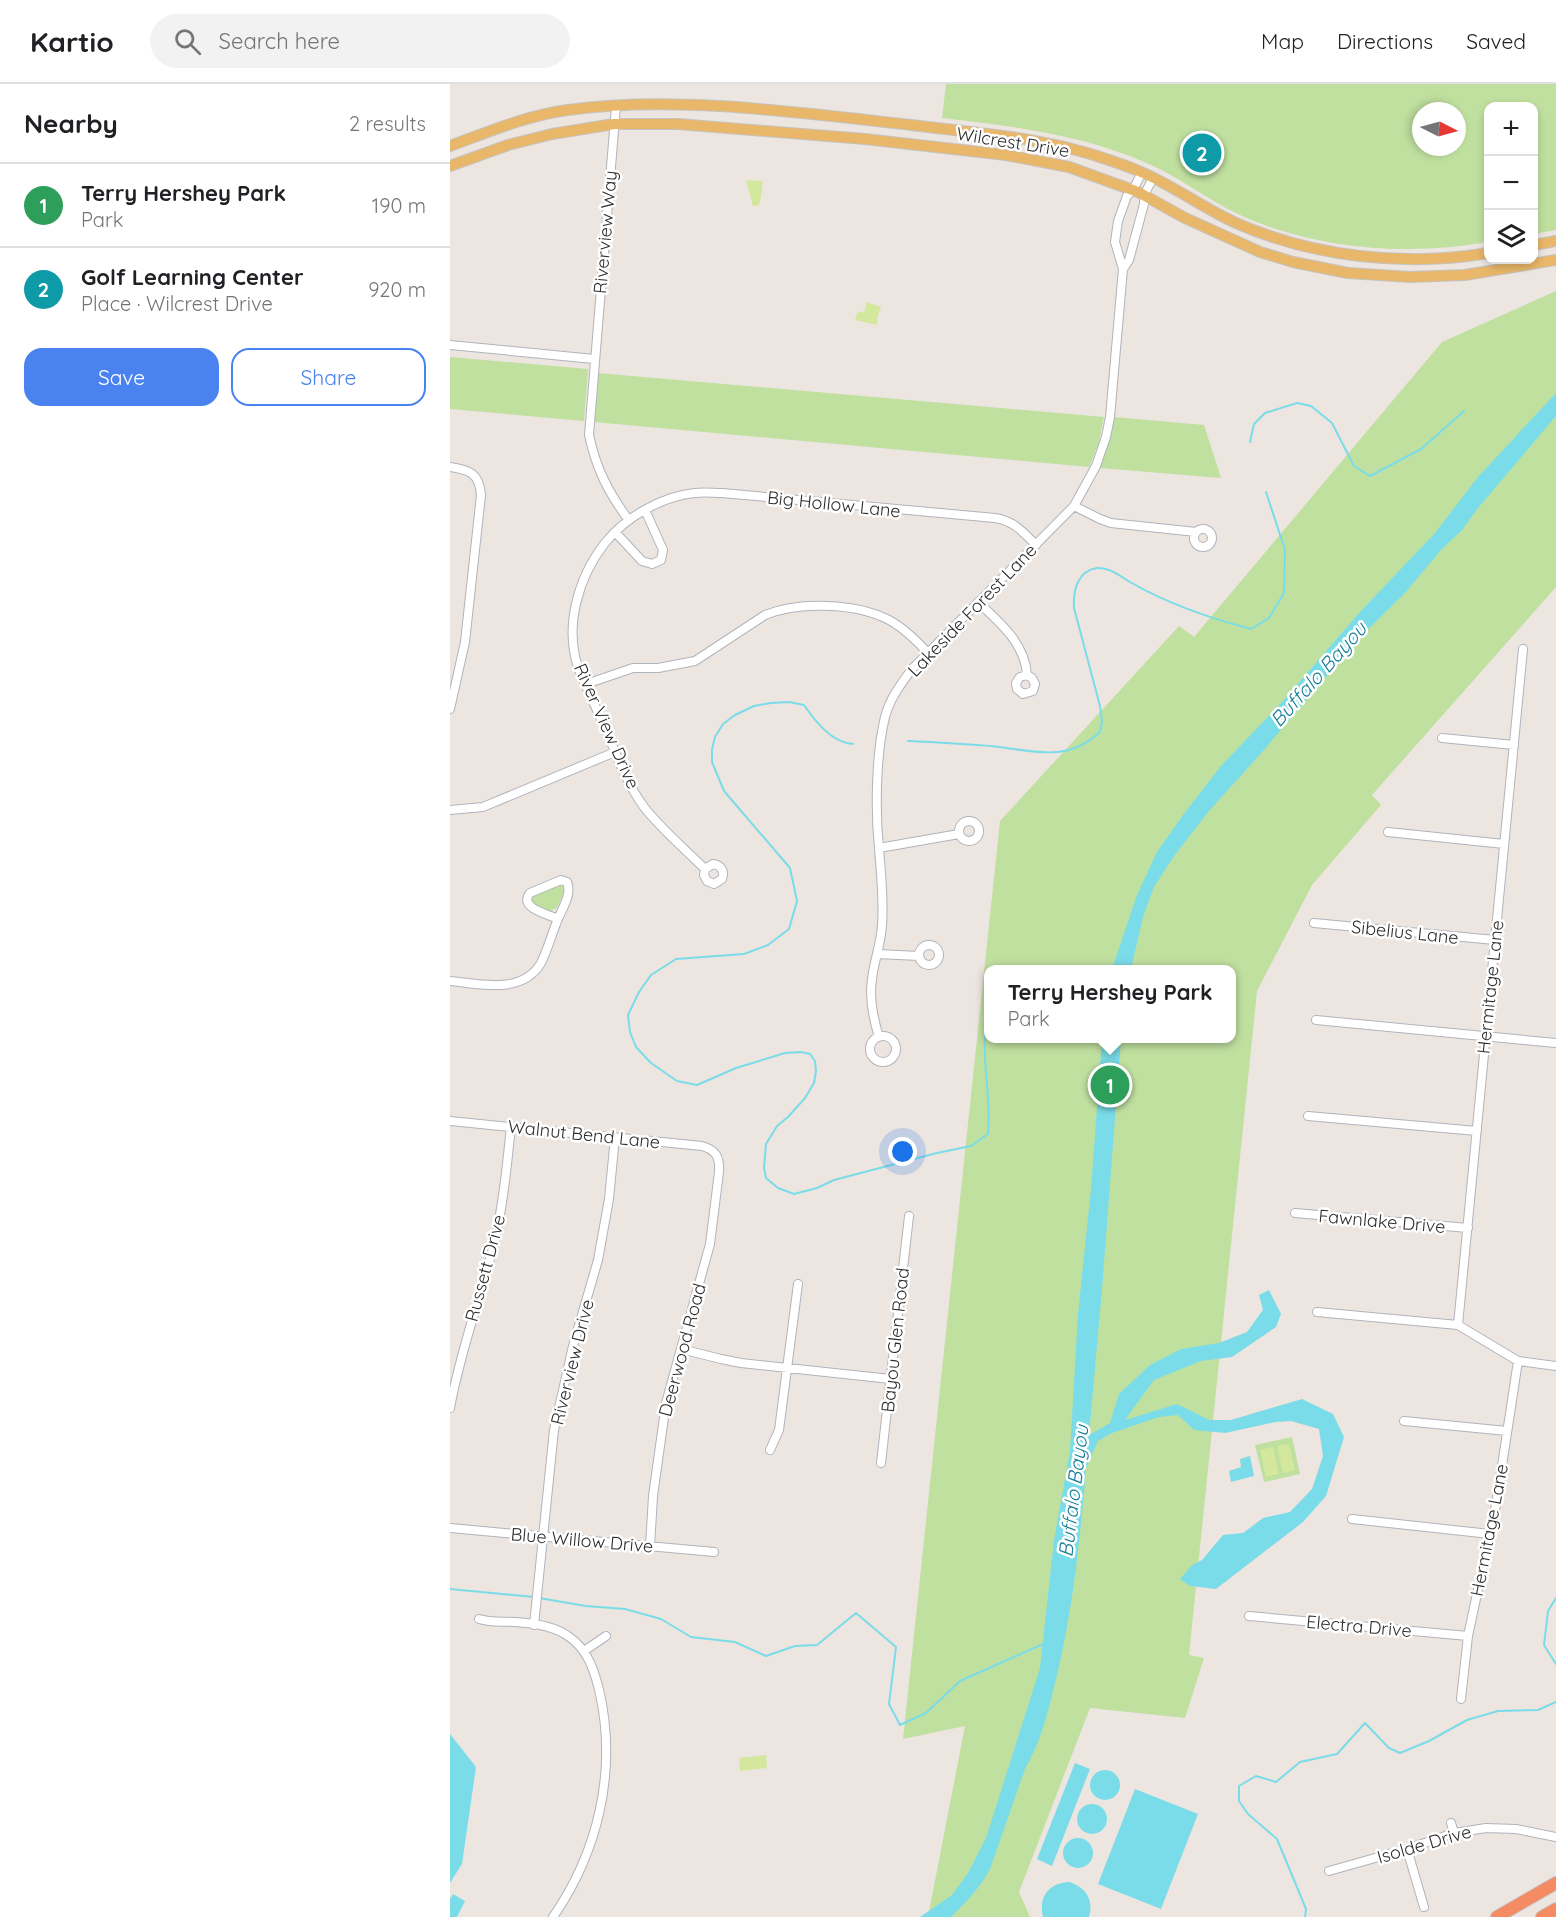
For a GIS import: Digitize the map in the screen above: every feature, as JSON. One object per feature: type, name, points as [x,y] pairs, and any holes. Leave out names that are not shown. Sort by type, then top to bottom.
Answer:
[{"type":"highway","points":[[1497,1917],[1556,1883]]},
{"type":"highway","points":[[1542,1917],[1556,1909]]},
{"type":"main road","name":"Wilcrest Drive","points":[[450,146],[546,114],[616,106],[682,105],[825,116],[972,132],[1053,144],[1090,154],[1142,172],[1236,223],[1317,249],[1410,258],[1462,257],[1484,254]]},
{"type":"main road","name":"Wilcrest Drive","points":[[450,166],[508,145],[552,134],[614,124],[678,124],[970,150],[1049,162],[1088,173],[1133,190],[1228,240],[1260,252],[1293,262],[1348,273],[1410,277],[1465,275],[1556,260]]},
{"type":"main road","points":[[1538,244],[1556,241]]},
{"type":"street","name":"Riverview Way","points":[[594,359],[616,106]]},
{"type":"street","name":"Lakeside Forest Lane","points":[[879,1037],[872,1013],[871,995],[882,926],[883,898],[877,813],[886,715],[897,688],[928,653],[1074,506],[1096,465],[1110,417],[1123,269],[1116,248],[1115,236],[1127,196],[1133,190],[1142,172]]},
{"type":"street","name":"Lakeside Forest Lane","points":[[1123,269],[1132,250],[1144,204],[1144,195],[1153,178]]},
{"type":"street","points":[[450,345],[594,359],[589,435],[595,462],[604,484],[628,519]]},
{"type":"street","points":[[450,467],[466,470],[475,475],[480,483],[481,495],[465,642],[450,709]]},
{"type":"street","name":"Big Hollow Lane","points":[[628,519],[660,502],[693,493],[723,493],[1008,520],[1017,525],[1036,545]]},
{"type":"street","points":[[1074,506],[1111,522],[1196,532]]},
{"type":"street","points":[[615,532],[642,561],[652,564],[661,560],[663,550],[645,510]]},
{"type":"street","name":"River View Drive","points":[[628,519],[597,554],[582,581],[576,601],[574,646],[578,667],[627,778],[644,807],[705,869]]},
{"type":"street","points":[[978,602],[1011,635],[1023,651],[1027,675]]},
{"type":"street","points":[[586,684],[633,668],[658,668],[695,661],[765,615],[778,610],[803,606],[853,609],[880,616],[905,630],[928,653]]},
{"type":"street","name":"Hermitage Lane","points":[[1458,1325],[1523,649]]},
{"type":"street","points":[[1442,738],[1514,745]]},
{"type":"street","points":[[450,810],[483,807],[615,752]]},
{"type":"street","points":[[1388,832],[1504,844]]},
{"type":"street","points":[[879,848],[959,834]]},
{"type":"street","points":[[450,981],[510,985],[532,973],[540,963],[569,894],[567,882],[561,880],[530,893],[527,897],[530,907],[558,919]]},
{"type":"street","name":"Sibelius Lane","points":[[1314,923],[1495,940]]},
{"type":"street","points":[[878,954],[919,956]]},
{"type":"street","points":[[1316,1020],[1556,1043]]},
{"type":"street","points":[[1308,1116],[1477,1131]]},
{"type":"street","name":"Walnut Bend Lane","points":[[450,1121],[702,1146],[717,1154]]},
{"type":"street","name":"Russett Drive","points":[[450,1408],[466,1340],[494,1242],[503,1199],[511,1126]]},
{"type":"street","name":"Riverview Drive","points":[[534,1625],[554,1431],[561,1391],[600,1251],[609,1199],[615,1137]]},
{"type":"street","name":"Deerwood Road","points":[[650,1547],[660,1436],[666,1403],[710,1244],[720,1162],[717,1154]]},
{"type":"street","name":"Fawnlake Drive","points":[[1295,1213],[1468,1228]]},
{"type":"street","name":"Bayou Glen Road","points":[[881,1463],[909,1216]]},
{"type":"street","points":[[770,1449],[779,1430],[798,1284]]},
{"type":"street","points":[[1317,1312],[1458,1325],[1518,1361],[1556,1366]]},
{"type":"street","points":[[681,1348],[721,1359],[891,1379]]},
{"type":"street","name":"Hermitage Lane","points":[[1461,1699],[1468,1636],[1490,1534],[1518,1361]]},
{"type":"street","points":[[1404,1421],[1507,1431]]},
{"type":"street","points":[[1352,1519],[1490,1534]]},
{"type":"street","name":"Blue Willow Drive","points":[[450,1528],[714,1552]]},
{"type":"street","name":"Electra Drive","points":[[1249,1616],[1468,1636]]},
{"type":"street","points":[[479,1619],[496,1623],[518,1622],[560,1631],[569,1636],[584,1651],[594,1670],[602,1704],[607,1748],[605,1781],[600,1811],[589,1849],[571,1889],[553,1917]]},
{"type":"street","points":[[584,1651],[606,1636]]},
{"type":"street","points":[[1451,1823],[1454,1833]]},
{"type":"street","name":"Isolde Drive","points":[[1329,1871],[1454,1833],[1486,1827],[1556,1837]]},
{"type":"street","points":[[1407,1849],[1424,1907]]},
{"type":"green space","points":[[946,84],[1556,84],[1556,230],[1538,233],[1538,102],[1484,102],[1484,243],[1425,249],[1361,247],[1298,236],[1238,214],[1162,170],[1126,155],[1075,139],[995,124],[942,118]]},
{"type":"green space","points":[[746,180],[763,181],[760,203],[757,206],[753,206]]},
{"type":"green space","points":[[1556,291],[1556,587],[1372,795],[1381,805],[1312,885],[1257,991],[1189,1655],[1204,1658],[1185,1718],[1090,1708],[1019,1892],[1030,1917],[928,1917],[965,1726],[903,1739],[984,972],[984,1043],[1236,1043],[1236,965],[985,965],[1000,821],[1179,626],[1194,637],[1442,342]]},
{"type":"green space","points":[[867,302],[881,307],[877,325],[855,320],[858,311],[864,313]]},
{"type":"green space","points":[[450,357],[588,369],[584,421],[450,409]]},
{"type":"green space","points":[[598,373],[1104,417],[1099,442],[1089,467],[594,422]]},
{"type":"green space","points":[[1114,417],[1204,425],[1221,478],[1100,468]]},
{"type":"green space","points":[[560,885],[565,890],[557,908],[550,911],[532,904],[531,900],[534,895]]},
{"type":"green space","points":[[1292,1437],[1300,1474],[1264,1482],[1255,1445]]},
{"type":"green space","points":[[1289,1444],[1295,1470],[1283,1473],[1277,1446]]},
{"type":"green space","points":[[1273,1447],[1279,1474],[1266,1477],[1260,1450]]},
{"type":"green space","points":[[766,1755],[767,1768],[740,1771],[739,1758]]},
{"type":"water","name":"Buffalo Bayou","points":[[1556,393],[1556,416],[1462,530],[1441,550],[1405,593],[1354,643],[1209,811],[1174,856],[1154,887],[1143,917],[1132,965],[1113,965],[1137,895],[1157,852],[1183,815],[1221,766],[1435,533],[1478,477]]},
{"type":"water","name":"Buffalo Bayou","points":[[1102,1043],[1121,1043],[1089,1435],[1110,1423],[1119,1394],[1150,1365],[1181,1349],[1219,1343],[1247,1332],[1263,1310],[1259,1295],[1269,1290],[1281,1314],[1276,1327],[1232,1357],[1201,1361],[1154,1380],[1125,1420],[1177,1404],[1209,1420],[1231,1420],[1302,1399],[1333,1414],[1344,1437],[1326,1496],[1303,1522],[1216,1589],[1190,1586],[1180,1579],[1192,1565],[1202,1560],[1223,1535],[1243,1533],[1263,1518],[1290,1512],[1312,1489],[1323,1456],[1319,1429],[1291,1421],[1225,1433],[1194,1430],[1178,1415],[1159,1417],[1112,1433],[1098,1441],[1086,1468],[1070,1608],[1060,1663],[1038,1741],[1025,1769],[990,1869],[982,1882],[951,1917],[920,1917],[952,1895],[968,1873],[986,1838],[1040,1668],[1054,1540],[1070,1451],[1078,1314],[1091,1189]]},
{"type":"water","points":[[1250,1456],[1254,1476],[1231,1482],[1229,1471],[1241,1467],[1240,1459]]},
{"type":"water","points":[[450,1734],[476,1767],[462,1864],[450,1883]]},
{"type":"water","points":[[1075,1763],[1090,1769],[1052,1866],[1037,1859]]},
{"type":"water","points":[[1105,1770],[1116,1774],[1120,1785],[1116,1796],[1105,1800],[1094,1796],[1090,1785],[1094,1774]]},
{"type":"water","points":[[1135,1789],[1198,1814],[1161,1909],[1098,1884]]},
{"type":"water","points":[[1092,1804],[1103,1808],[1107,1819],[1103,1830],[1092,1834],[1081,1830],[1077,1819],[1081,1808]]},
{"type":"water","points":[[1078,1838],[1089,1842],[1093,1853],[1089,1864],[1078,1868],[1067,1864],[1063,1853],[1067,1842]]},
{"type":"water","points":[[1069,1882],[1080,1887],[1087,1895],[1090,1905],[1089,1917],[1043,1917],[1042,1903],[1047,1892],[1056,1885]]},
{"type":"water","points":[[453,1894],[465,1901],[457,1917],[450,1917],[450,1899]]},
{"type":"waterway","points":[[1250,442],[1254,424],[1265,413],[1297,403],[1311,406],[1332,423],[1354,466],[1370,476],[1421,449],[1464,411]]},
{"type":"waterway","points":[[908,741],[991,746],[1034,752],[1061,752],[1087,742],[1100,732],[1102,722],[1100,706],[1074,608],[1074,595],[1078,583],[1081,577],[1090,570],[1097,568],[1110,570],[1174,604],[1251,629],[1269,618],[1284,593],[1285,550],[1266,492]]},
{"type":"waterway","points":[[853,744],[845,743],[831,735],[804,705],[789,702],[754,706],[723,724],[715,737],[712,762],[724,791],[790,868],[797,901],[789,929],[768,945],[744,954],[676,959],[651,975],[639,992],[628,1015],[630,1032],[636,1047],[651,1063],[677,1081],[697,1085],[736,1068],[785,1053],[810,1054],[815,1061],[814,1083],[805,1098],[777,1126],[766,1144],[764,1168],[766,1178],[778,1188],[794,1194],[817,1188],[834,1180],[971,1146],[988,1134],[985,1043]]},
{"type":"waterway","points":[[450,1589],[534,1597]]},
{"type":"waterway","points":[[539,1598],[586,1606],[625,1609],[661,1619],[691,1637],[735,1642],[766,1656],[795,1646],[817,1645],[856,1613],[896,1647],[889,1704],[900,1725],[926,1713],[960,1681],[1043,1644]]},
{"type":"waterway","points":[[1556,1598],[1548,1611],[1544,1645],[1556,1664]]},
{"type":"waterway","points":[[1305,1917],[1306,1909],[1277,1839],[1248,1814],[1239,1801],[1239,1786],[1256,1776],[1276,1782],[1300,1762],[1337,1754],[1365,1723],[1389,1748],[1400,1753],[1429,1741],[1467,1720],[1498,1711],[1538,1710],[1556,1702]]},
{"type":"place","name":"Golf Learning Center","points":[[1202,153]]},
{"type":"place","name":"Terry Hershey Park","points":[[1110,1085]]}]
